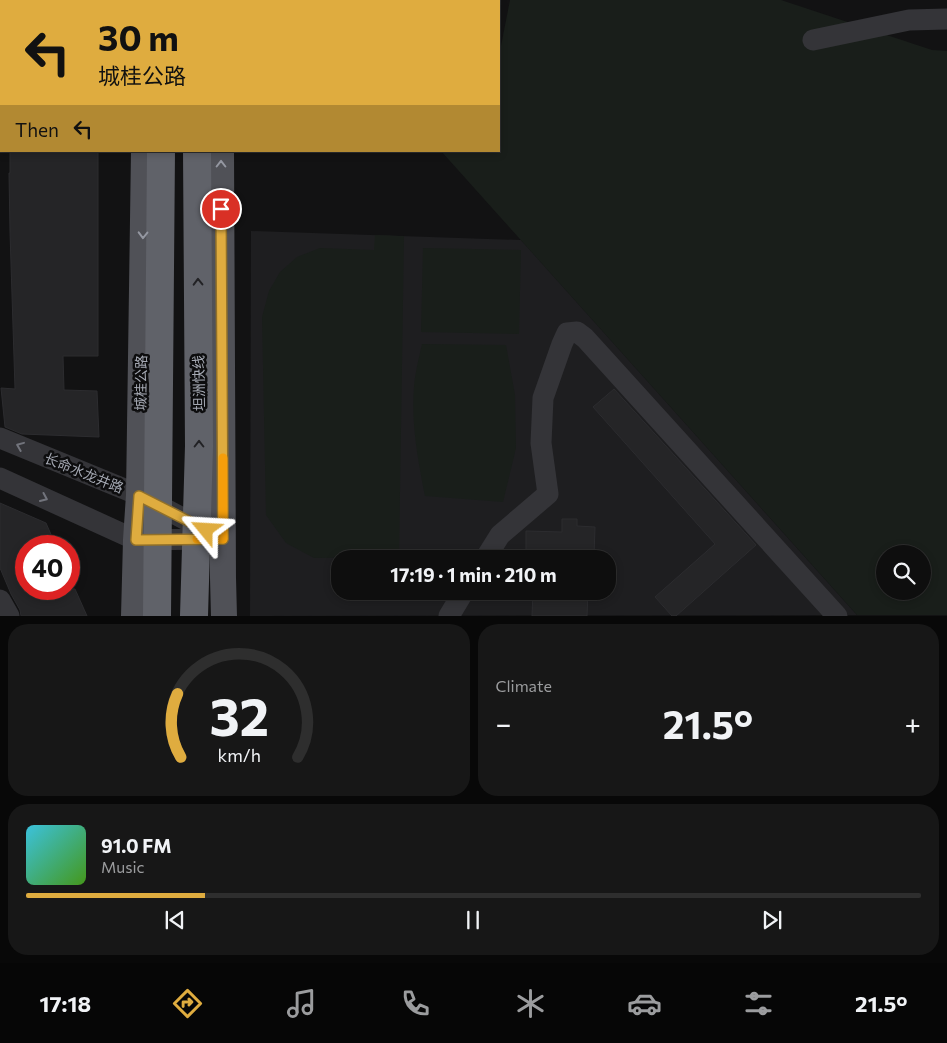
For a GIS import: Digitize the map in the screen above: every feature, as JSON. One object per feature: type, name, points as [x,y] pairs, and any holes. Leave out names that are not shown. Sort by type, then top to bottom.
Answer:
[{"type":"highway","points":[[157,616],[161,152]]},
{"type":"highway","name":"坦洲快线","points":[[194,616],[199,436],[197,152]]},
{"type":"highway","points":[[144,616],[149,422],[160,242]]},
{"type":"highway","points":[[198,479],[210,616]]},
{"type":"main road","name":"城桂公路","points":[[134,616],[139,496],[144,152]]},
{"type":"main road","points":[[221,152],[224,616]]},
{"type":"street","points":[[813,40],[909,20],[947,20]]},
{"type":"street","points":[[0,72],[0,80]]},
{"type":"street","points":[[491,550],[500,535],[548,494],[541,443],[543,398],[567,333],[577,332],[585,338],[837,616]]},
{"type":"street","name":"长命水龙井路","points":[[0,438],[139,496],[223,539]]},
{"type":"street","points":[[0,478],[136,540],[223,539]]},
{"type":"street","points":[[0,600],[10,616]]},
{"type":"street","points":[[449,616],[459,600]]},
{"type":"shaded area","points":[[510,0],[781,0],[932,50],[947,51],[947,615],[857,615],[442,152],[500,152],[500,51]]},
{"type":"shaded area","points":[[251,231],[521,240],[857,615],[250,616]]},
{"type":"shaded area","points":[[375,235],[404,236],[399,550],[331,550],[331,558],[314,558],[286,543],[266,515],[262,317],[269,291],[280,272],[297,257],[320,248],[374,250]]},
{"type":"shaded area","points":[[423,248],[521,250],[519,334],[421,332]]},
{"type":"shaded area","points":[[422,344],[506,345],[515,395],[516,448],[503,502],[425,496],[413,415],[417,366]]},
{"type":"building","points":[[10,152],[98,152],[98,356],[63,356],[64,390],[97,391],[99,437],[22,434],[5,427],[1,388],[15,389]]},
{"type":"building","points":[[614,389],[756,545],[676,616],[672,616],[655,597],[715,544],[593,407]]},
{"type":"building","points":[[0,503],[46,523],[51,535],[15,535],[15,600],[80,600],[87,616],[21,616],[0,568]]},
{"type":"building","points":[[562,519],[577,519],[577,526],[595,527],[594,550],[526,550],[526,531],[562,532]]},
{"type":"building","points":[[533,600],[588,600],[587,616],[532,616]]},
{"type":"slow traffic","points":[[197,539],[223,539],[223,458]]},
{"type":"route","points":[[206,530],[139,496],[136,540],[223,539],[221,209]]}]
